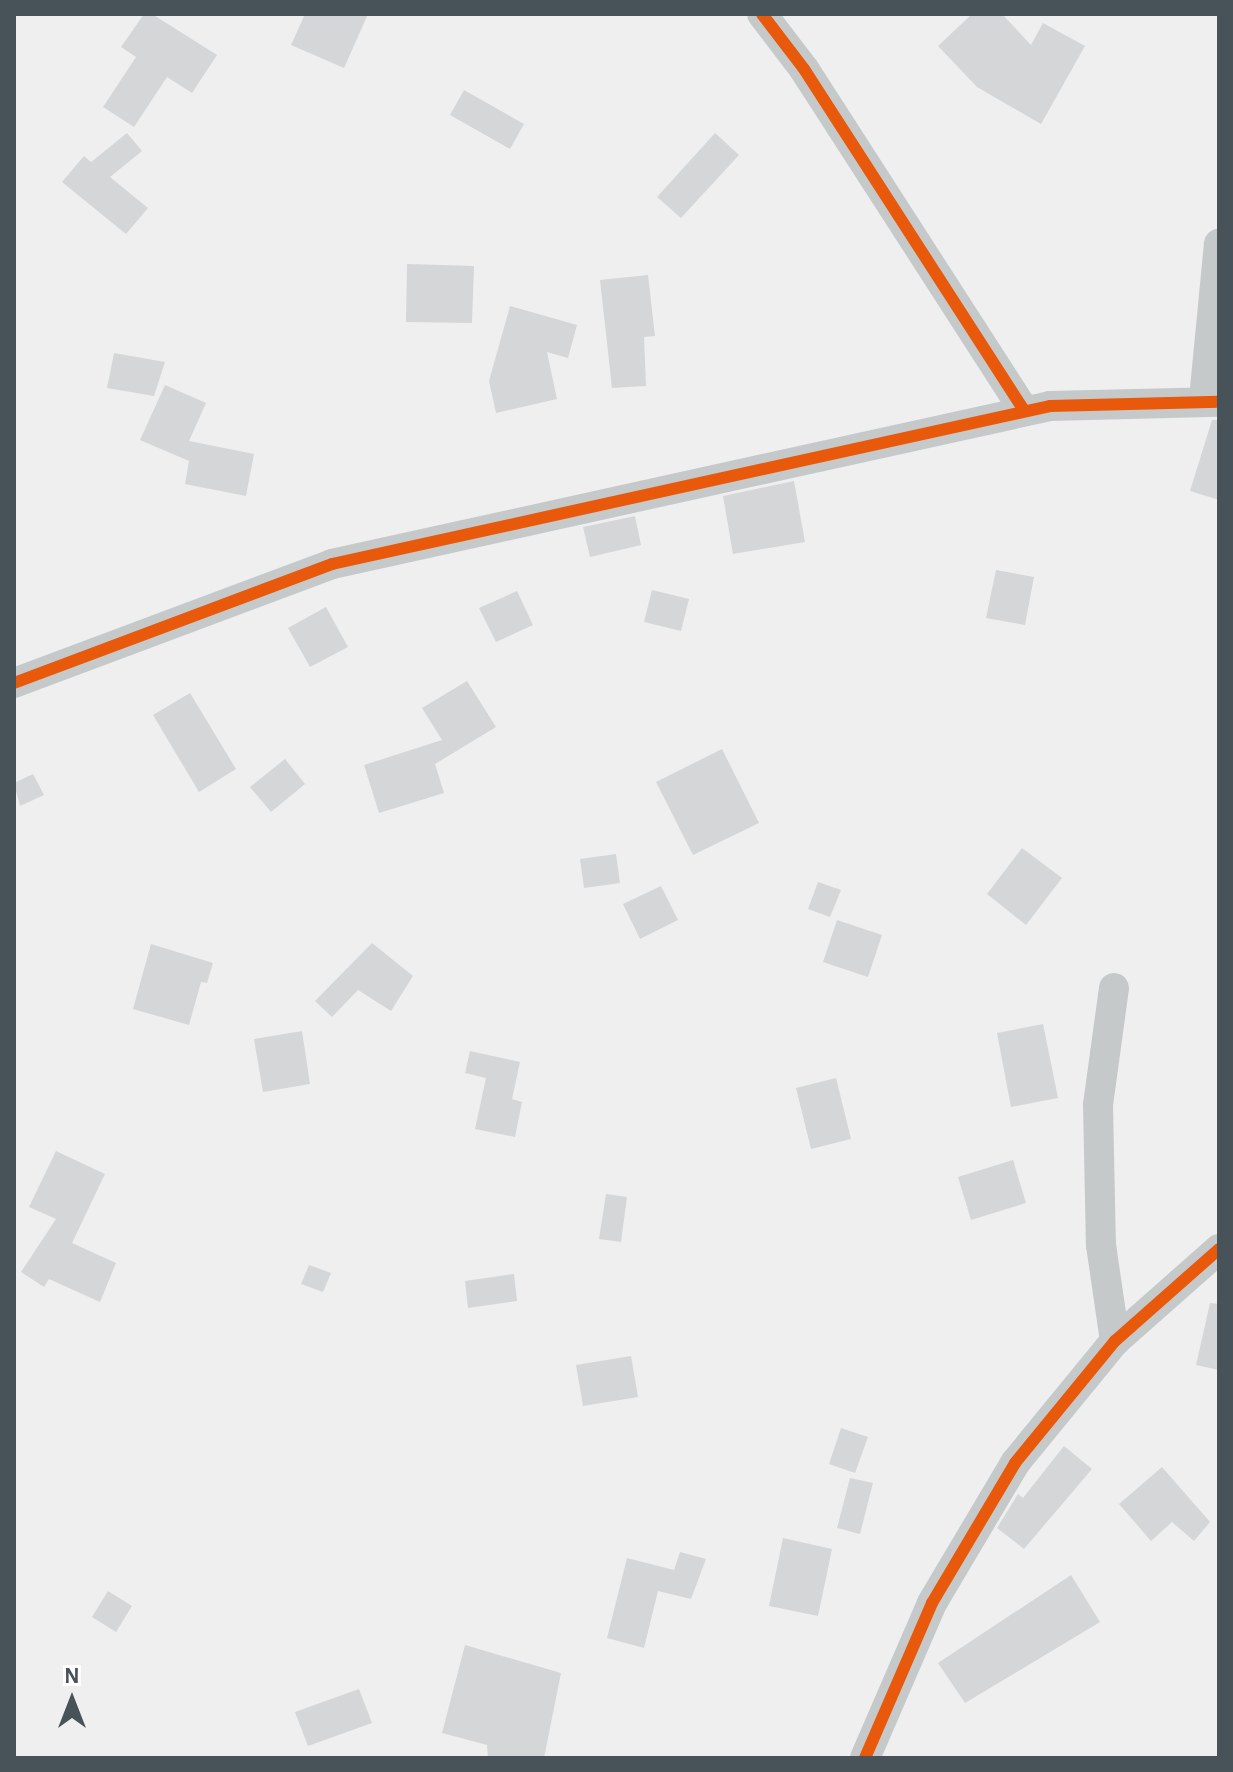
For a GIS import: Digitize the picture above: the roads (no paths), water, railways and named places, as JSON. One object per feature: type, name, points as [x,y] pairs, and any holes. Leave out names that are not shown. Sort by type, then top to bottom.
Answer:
[{"type":"street","points":[[762,14],[804,69],[1024,411]]},
{"type":"street","points":[[14,683],[332,564],[1024,411],[1212,400],[1219,244]]},
{"type":"street","points":[[1114,988],[1098,1105],[1101,1245],[1115,1341]]},
{"type":"street","points":[[865,1758],[932,1603],[1015,1463],[1115,1341],[1219,1249]]}]
